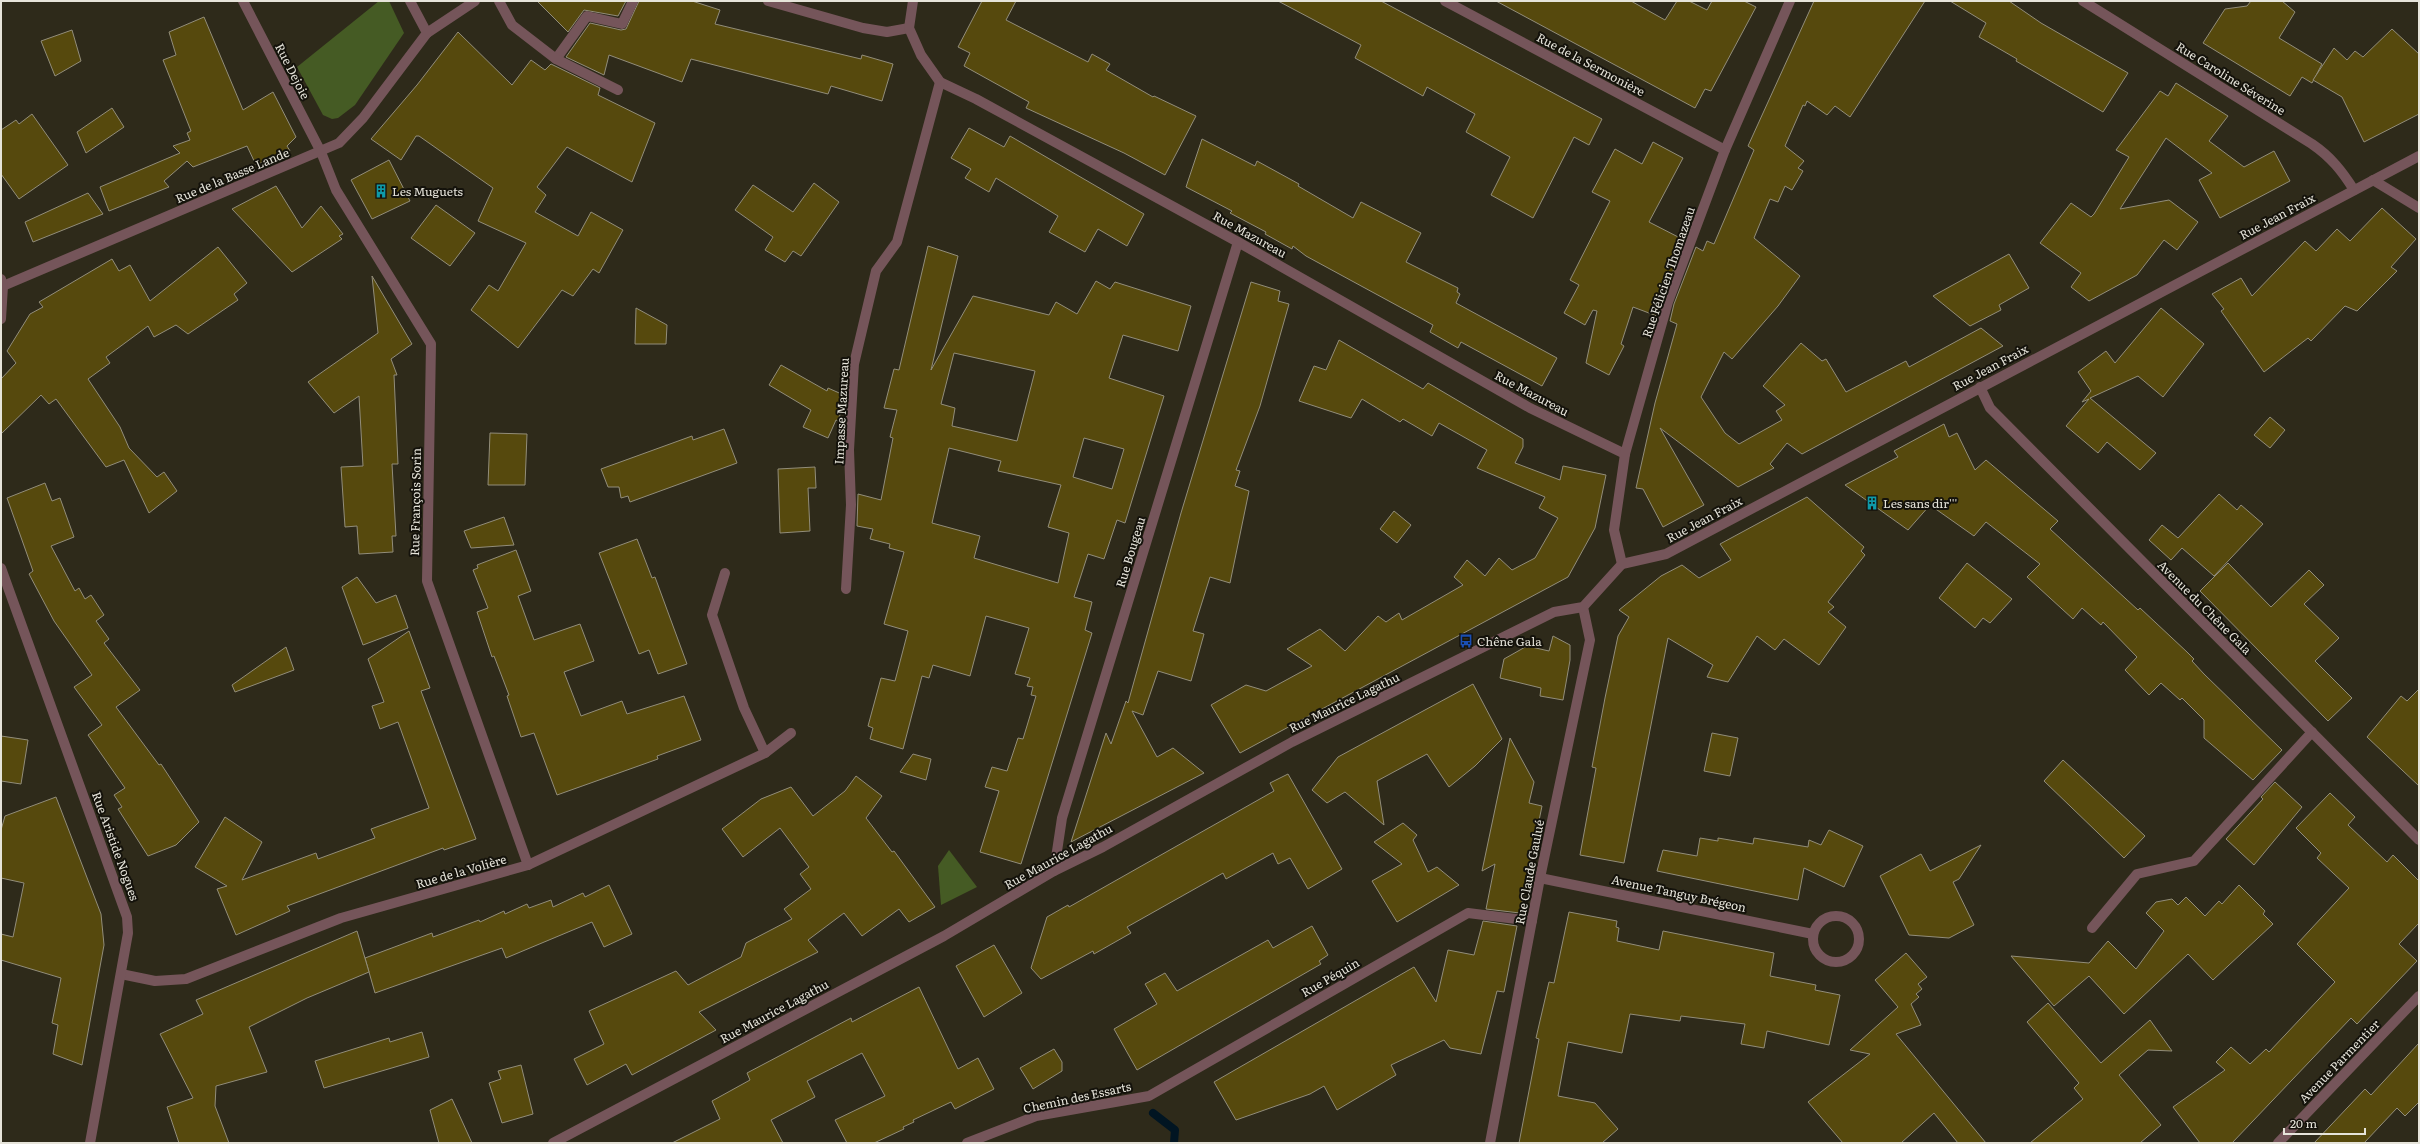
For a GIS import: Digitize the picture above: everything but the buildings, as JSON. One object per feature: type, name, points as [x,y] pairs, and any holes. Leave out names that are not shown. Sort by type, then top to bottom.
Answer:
[{"type":"street","name":"Rue Dejoie","points":[[243,1],[321,152]]},
{"type":"street","points":[[410,1],[427,33]]},
{"type":"street","name":"Rue de la Basse Lande","points":[[1,319],[2,282],[321,152],[339,143],[363,118],[427,33],[475,1]]},
{"type":"street","points":[[499,1],[512,25],[556,59],[618,90]]},
{"type":"street","points":[[556,59],[588,16],[622,24],[633,1]]},
{"type":"street","points":[[768,1],[863,28],[887,32],[909,28],[912,1]]},
{"type":"street","name":"Rue de la Sermonière","points":[[1445,1],[1725,150]]},
{"type":"street","name":"Rue Félicien Thomazeau","points":[[1622,564],[1614,530],[1625,454],[1668,302],[1725,150],[1790,1]]},
{"type":"street","name":"Rue Caroline Séverine","points":[[2083,1],[2318,148],[2329,156],[2342,171],[2354,190]]},
{"type":"street","name":"Rue Mazureau","points":[[909,28],[921,55],[940,82],[976,99],[1238,242],[1530,408],[1625,454]]},
{"type":"street","name":"Impasse Mazureau","points":[[846,589],[852,505],[849,450],[854,364],[876,271],[897,242],[940,82]]},
{"type":"street","name":"Rue François Sorin","points":[[321,152],[336,190],[431,344],[427,581],[528,865]]},
{"type":"street","name":"Rue Jean Fraix","points":[[1622,564],[1666,554],[2419,156]]},
{"type":"street","points":[[2374,180],[2419,208]]},
{"type":"street","name":"Rue Bougeau","points":[[1054,871],[1062,818],[1238,242]]},
{"type":"street","name":"Avenue du Chêne Gala","points":[[1980,387],[1990,408],[2419,840]]},
{"type":"street","points":[[1583,607],[1622,564]]},
{"type":"street","name":"Rue Aristide Nogues","points":[[1,568],[127,917],[128,933],[90,1143]]},
{"type":"street","points":[[725,573],[712,615],[744,708],[765,753]]},
{"type":"street","name":"Rue Maurice Lagathu","points":[[553,1143],[944,936],[1054,871],[1103,847],[1292,742],[1554,612],[1583,607]]},
{"type":"street","name":"Rue Claude Gaulué","points":[[1490,1143],[1540,878],[1590,640],[1583,607]]},
{"type":"street","points":[[2092,928],[2137,874],[2194,861],[2312,732]]},
{"type":"street","name":"Rue de la Volière","points":[[121,974],[154,981],[186,980],[341,918],[528,865],[765,753],[791,733]]},
{"type":"street","name":"Avenue Tanguy Brégeon","points":[[1540,878],[1813,934]]},
{"type":"street","name":"Rue Péquin","points":[[1149,1096],[1468,913],[1532,921]]},
{"type":"street","points":[[1839,915],[1854,923],[1858,929],[1860,942],[1854,955],[1846,960],[1836,962],[1827,961],[1820,956],[1814,947],[1813,934],[1819,922],[1828,916],[1839,915]]},
{"type":"street","name":"Avenue Parmentier","points":[[2278,1143],[2419,996]]},
{"type":"street","name":"Chemin des Essarts","points":[[967,1143],[1036,1116],[1149,1096]]},
{"type":"green space","points":[[379,1],[389,1],[404,33],[355,105],[338,118],[332,119],[323,115],[297,67]]},
{"type":"green space","points":[[949,850],[977,887],[941,905],[938,866]]},
{"type":"waterway","points":[[1153,1113],[1175,1130],[1174,1143]]},
{"type":"place","name":"Les Muguets","points":[[381,191]]},
{"type":"place","name":"Les sans dir'''","points":[[1872,503]]},
{"type":"place","name":"Chêne Gala","points":[[1466,641]]}]
